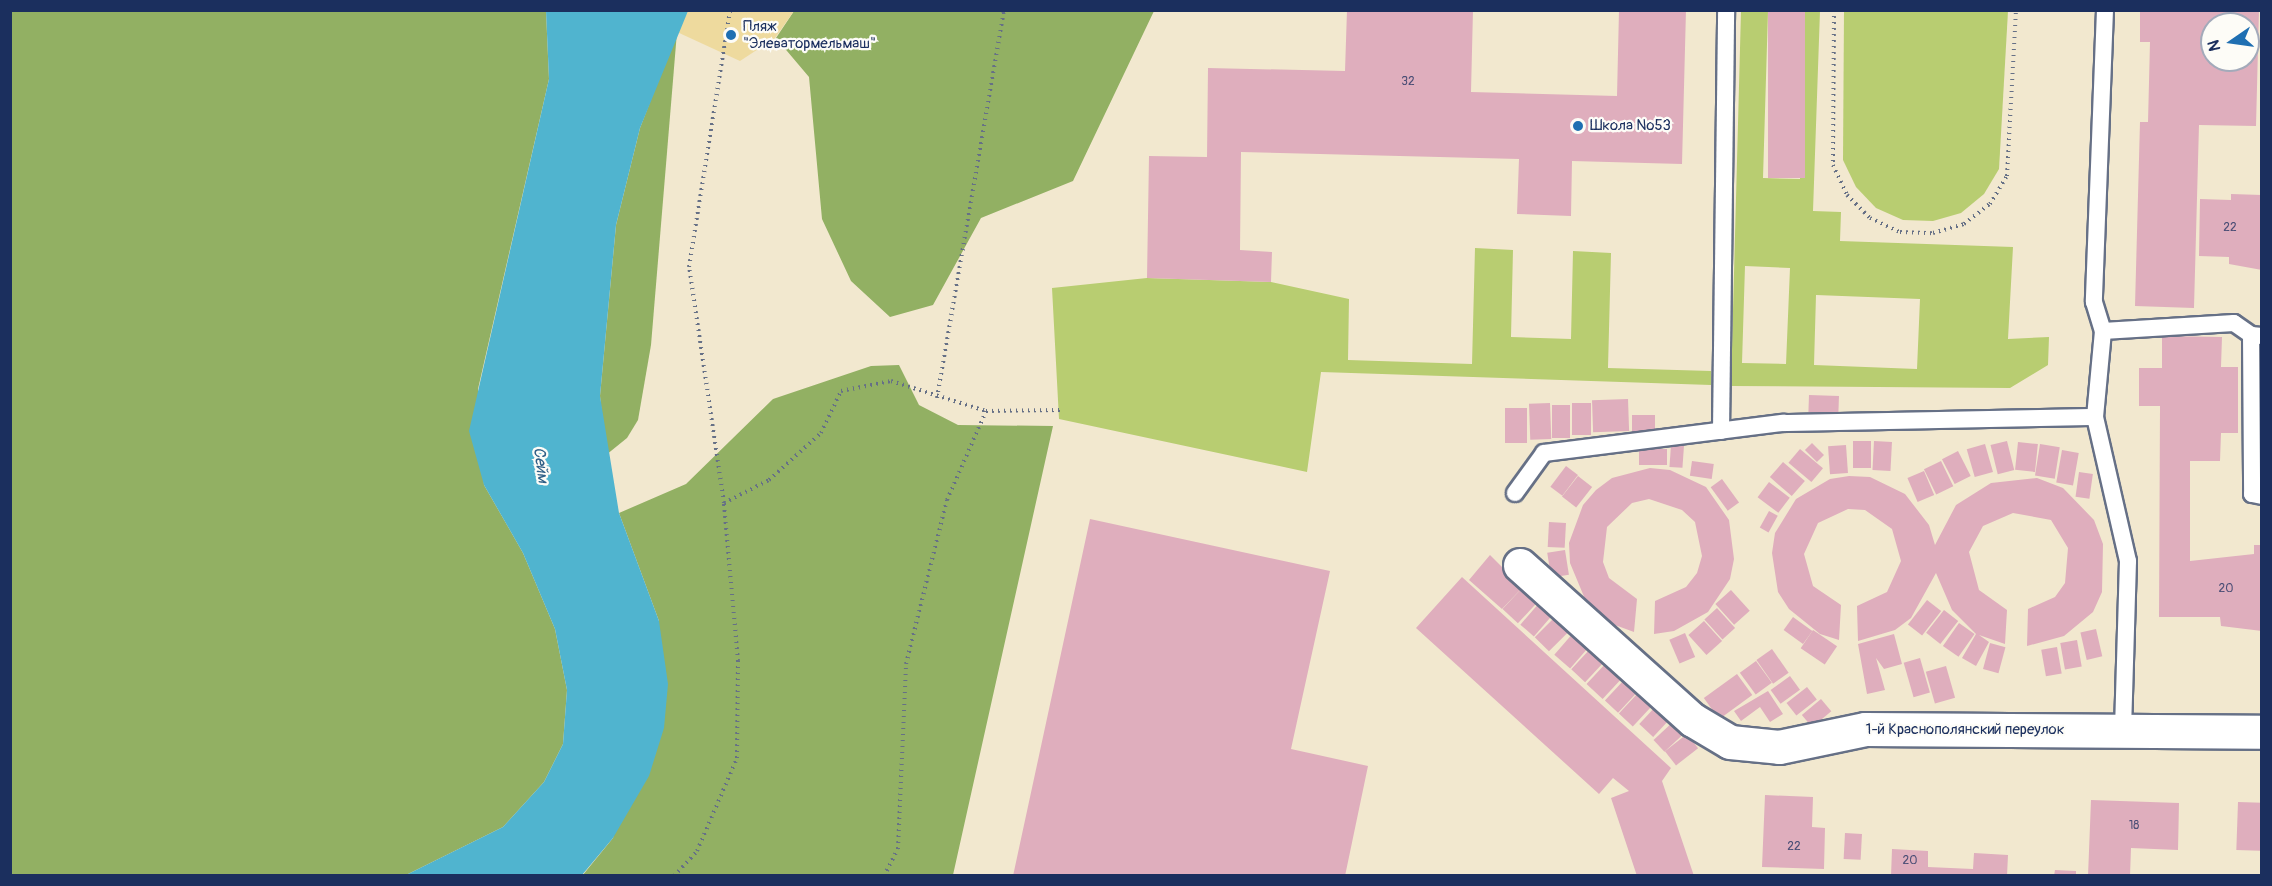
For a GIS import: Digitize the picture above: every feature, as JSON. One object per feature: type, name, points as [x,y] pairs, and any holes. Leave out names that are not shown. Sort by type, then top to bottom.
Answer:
[{"type":"street","name":"1-й Краснополянский переулок","points":[[1520,565],[1693,720],[1730,742],[1779,747],[1865,729],[2262,732]]},
{"type":"lane","points":[[1722,431],[1726,10]]},
{"type":"lane","points":[[2105,10],[2094,302],[2103,331],[2095,417],[2128,561],[2123,731]]},
{"type":"lane","points":[[2103,331],[2234,323],[2256,336],[2252,494],[2262,496]]},
{"type":"lane","points":[[1515,493],[1544,453],[1783,423],[2095,417]]},
{"type":"path","points":[[674,876],[697,851],[737,758],[738,661],[724,503],[689,267],[730,10]]},
{"type":"path","points":[[937,398],[1004,10]]},
{"type":"path","points":[[1834,10],[1833,165],[1847,195],[1870,218],[1900,232],[1933,233],[1964,224],[1990,204],[2007,176],[2016,10]]},
{"type":"path","points":[[724,503],[769,480],[821,433],[841,391],[891,381],[937,398],[986,411],[1062,410]]},
{"type":"path","points":[[884,876],[898,849],[906,664],[947,500],[986,411]]},
{"type":"green space","points":[[10,11],[546,11],[549,79],[478,389],[484,485],[523,553],[555,629],[567,690],[563,744],[544,782],[503,827],[406,875],[11,875]]},
{"type":"green space","points":[[794,11],[1154,11],[1073,181],[981,218],[933,305],[890,317],[851,281],[822,219],[809,77],[776,38]]},
{"type":"green space","points":[[1741,11],[1768,11],[1763,178],[1800,179],[1805,11],[1820,11],[1813,211],[1841,212],[1840,241],[2013,247],[2008,339],[2049,337],[2048,365],[2010,388],[1731,386]],"holes":[[[1745,266],[1790,268],[1786,364],[1742,363]],[[1816,295],[1920,299],[1917,369],[1814,365]]]},
{"type":"green space","points":[[1844,11],[2008,11],[1999,169],[1984,194],[1961,213],[1933,221],[1903,220],[1876,208],[1856,187],[1843,160]]},
{"type":"green space","points":[[677,32],[651,345],[638,420],[627,438],[606,455],[600,396],[616,225],[640,128]]},
{"type":"green space","points":[[1475,248],[1513,250],[1511,337],[1571,339],[1573,251],[1611,253],[1608,368],[1711,371],[1711,385],[1321,372],[1307,472],[1059,419],[1052,288],[1147,278],[1271,282],[1349,299],[1348,360],[1472,364]]},
{"type":"green space","points":[[899,365],[919,405],[958,425],[1053,426],[953,875],[582,876],[613,838],[659,621],[619,513],[686,484],[773,399],[871,366]]},
{"type":"sand","name":"Пляж \"Элеватормельмаш\"","points":[[688,11],[794,11],[775,38],[740,61],[677,32]]},
{"type":"water","name":"Сейм","points":[[546,11],[688,11],[640,128],[616,225],[600,396],[619,513],[659,621],[668,684],[664,728],[649,776],[613,838],[582,875],[406,875],[503,827],[544,782],[563,744],[567,690],[555,629],[523,553],[484,485],[469,431],[549,79]]},
{"type":"building","points":[[1347,10],[1473,10],[1471,92],[1617,96],[1619,10],[1686,10],[1682,164],[1572,161],[1571,216],[1517,214],[1519,159],[1241,152],[1240,250],[1272,252],[1271,282],[1147,278],[1149,156],[1207,157],[1208,68],[1345,71]]},
{"type":"building","points":[[1768,10],[1805,10],[1805,178],[1768,178]]},
{"type":"building","points":[[2140,10],[2259,10],[2259,12],[2200,12],[2200,72],[2257,72],[2256,126],[2199,125],[2194,308],[2135,306],[2140,122],[2148,122],[2150,42],[2140,42]]},
{"type":"building","points":[[2231,194],[2262,195],[2262,270],[2229,264],[2229,257],[2199,256],[2200,199],[2231,200]]},
{"type":"building","points":[[2162,336],[2222,337],[2221,367],[2238,367],[2238,433],[2221,433],[2220,461],[2190,461],[2190,561],[2254,554],[2254,545],[2262,545],[2262,631],[2221,626],[2220,617],[2159,617],[2160,406],[2139,406],[2139,368],[2162,368]]},
{"type":"building","points":[[1809,395],[1839,396],[1838,413],[1808,412]]},
{"type":"building","points":[[1628,399],[1629,431],[1593,432],[1592,400]]},
{"type":"building","points":[[1550,403],[1551,439],[1530,440],[1529,404]]},
{"type":"building","points":[[1572,403],[1591,403],[1591,435],[1572,435]]},
{"type":"building","points":[[1552,405],[1570,405],[1570,438],[1552,438]]},
{"type":"building","points":[[1505,408],[1527,408],[1527,443],[1505,443]]},
{"type":"building","points":[[1632,415],[1655,415],[1655,432],[1632,432]]},
{"type":"building","points":[[1853,441],[1871,441],[1871,468],[1853,468]]},
{"type":"building","points":[[1874,441],[1892,442],[1890,471],[1872,470]]},
{"type":"building","points":[[2007,441],[2014,470],[1998,474],[1991,445]]},
{"type":"building","points":[[2018,442],[2038,444],[2035,472],[2015,470]]},
{"type":"building","points":[[1812,443],[1824,455],[1817,462],[1805,450]]},
{"type":"building","points":[[1985,444],[1993,472],[1975,477],[1967,449]]},
{"type":"building","points":[[2040,444],[2060,447],[2055,479],[2035,476]]},
{"type":"building","points":[[1671,445],[1684,446],[1682,468],[1669,467]]},
{"type":"building","points":[[1846,445],[1848,473],[1830,474],[1828,446]]},
{"type":"building","points":[[1639,449],[1667,449],[1667,465],[1639,465]]},
{"type":"building","points":[[1800,449],[1823,468],[1811,482],[1788,463]]},
{"type":"building","points":[[2062,450],[2079,453],[2073,485],[2056,482]]},
{"type":"building","points":[[1958,451],[1971,476],[1955,484],[1942,459]]},
{"type":"building","points":[[1692,461],[1714,464],[1712,479],[1690,476]]},
{"type":"building","points":[[1941,461],[1953,486],[1936,494],[1924,469]]},
{"type":"building","points":[[1783,462],[1805,481],[1792,496],[1770,477]]},
{"type":"building","points":[[1566,466],[1578,475],[1562,496],[1550,487]]},
{"type":"building","points":[[1650,468],[1670,470],[1706,487],[1729,520],[1734,559],[1730,579],[1708,612],[1674,631],[1654,634],[1655,601],[1686,587],[1697,573],[1702,556],[1695,522],[1682,510],[1649,499],[1632,503],[1607,527],[1603,562],[1609,578],[1637,599],[1634,632],[1615,625],[1585,599],[1570,563],[1569,543],[1583,505],[1596,490],[1612,478]]},
{"type":"building","points":[[1924,471],[1934,495],[1918,502],[1907,478]]},
{"type":"building","points":[[2079,472],[2093,474],[2089,499],[2076,497]]},
{"type":"building","points":[[1578,476],[1592,487],[1576,508],[1562,496]]},
{"type":"building","points":[[1849,476],[1870,477],[1905,494],[1929,525],[1935,545],[1956,505],[1991,483],[2037,478],[2063,488],[2094,520],[2103,544],[2102,592],[2093,612],[2064,636],[2027,646],[2028,609],[2055,597],[2065,583],[2068,548],[2051,520],[2013,513],[1983,526],[1969,552],[1979,590],[2007,610],[2005,644],[1979,635],[1989,642],[1976,666],[1962,658],[1976,634],[1952,610],[1936,573],[1911,618],[1895,630],[1858,641],[1857,606],[1887,592],[1901,561],[1892,529],[1865,510],[1848,509],[1818,523],[1804,554],[1813,586],[1841,605],[1839,640],[1820,634],[1789,609],[1778,592],[1772,553],[1775,533],[1796,499],[1830,479]]},
{"type":"building","points":[[1722,479],[1739,502],[1728,511],[1711,487]]},
{"type":"building","points":[[1769,482],[1790,498],[1778,513],[1758,497]]},
{"type":"building","points":[[1769,511],[1778,516],[1769,532],[1760,528]]},
{"type":"building","points":[[1090,519],[1330,571],[1291,749],[1368,766],[1345,876],[1013,876]]},
{"type":"building","points":[[1549,522],[1566,523],[1565,548],[1548,547]]},
{"type":"building","points":[[1565,550],[1569,575],[1551,578],[1547,553]]},
{"type":"building","points":[[1490,555],[1510,575],[1506,579],[1511,575],[1523,587],[1502,609],[1469,580]]},
{"type":"building","points":[[1462,577],[1671,768],[1662,781],[1694,876],[1637,876],[1611,798],[1629,791],[1613,778],[1599,794],[1416,628]]},
{"type":"building","points":[[1523,587],[1538,601],[1518,623],[1503,609]]},
{"type":"building","points":[[1731,590],[1750,611],[1734,625],[1715,604]]},
{"type":"building","points":[[1927,600],[1941,611],[1922,636],[1908,624]]},
{"type":"building","points":[[1540,602],[1554,614],[1534,636],[1520,625]]},
{"type":"building","points":[[1717,608],[1735,628],[1722,639],[1704,619]]},
{"type":"building","points":[[1944,610],[1958,621],[1940,644],[1926,633]]},
{"type":"building","points":[[1556,616],[1570,630],[1549,651],[1535,637]]},
{"type":"building","points":[[1793,617],[1812,631],[1803,644],[1784,630]]},
{"type":"building","points":[[1704,621],[1722,641],[1706,655],[1688,635]]},
{"type":"building","points":[[1959,623],[1975,634],[1959,657],[1943,646]]},
{"type":"building","points":[[2096,629],[2102,656],[2087,660],[2080,633]]},
{"type":"building","points":[[1813,630],[1837,646],[1825,664],[1801,648]]},
{"type":"building","points":[[1574,632],[1590,646],[1570,668],[1554,655]]},
{"type":"building","points":[[1685,633],[1695,657],[1680,664],[1669,640]]},
{"type":"building","points":[[1894,634],[1902,664],[1884,669],[1876,658],[1885,690],[1867,694],[1858,644]]},
{"type":"building","points":[[2077,640],[2082,667],[2065,670],[2060,643]]},
{"type":"building","points":[[1990,643],[2005,647],[1998,673],[1983,669]]},
{"type":"building","points":[[2057,647],[2062,674],[2046,676],[2041,650]]},
{"type":"building","points":[[1591,648],[1605,661],[1585,682],[1571,669]]},
{"type":"building","points":[[1772,649],[1789,673],[1773,684],[1756,660]]},
{"type":"building","points":[[1920,658],[1930,693],[1914,697],[1904,663]]},
{"type":"building","points":[[1756,661],[1772,683],[1756,695],[1740,673]]},
{"type":"building","points":[[1607,662],[1623,677],[1603,699],[1587,684]]},
{"type":"building","points":[[1946,666],[1955,698],[1935,704],[1926,672]]},
{"type":"building","points":[[1737,674],[1752,695],[1719,719],[1704,698]]},
{"type":"building","points":[[1790,676],[1800,690],[1781,704],[1771,690]]},
{"type":"building","points":[[1624,680],[1637,692],[1618,713],[1605,700]]},
{"type":"building","points":[[1807,687],[1817,700],[1796,716],[1787,703]]},
{"type":"building","points":[[1768,691],[1783,714],[1770,722],[1760,707],[1741,721],[1734,711]]},
{"type":"building","points":[[1638,693],[1652,706],[1633,726],[1619,713]]},
{"type":"building","points":[[1821,699],[1831,711],[1812,727],[1802,715]]},
{"type":"building","points":[[1657,705],[1671,718],[1653,737],[1639,724]]},
{"type":"building","points":[[1674,721],[1685,733],[1664,752],[1654,740]]},
{"type":"building","points":[[1687,734],[1698,748],[1676,765],[1665,751]]},
{"type":"building","points":[[1765,795],[1813,797],[1812,827],[1825,828],[1824,869],[1762,867]]},
{"type":"building","points":[[2091,800],[2179,803],[2178,850],[2131,848],[2130,876],[2088,876]]},
{"type":"building","points":[[2238,802],[2262,803],[2260,851],[2236,850]]},
{"type":"building","points":[[1845,833],[1862,834],[1861,860],[1844,859]]},
{"type":"building","points":[[1892,849],[1928,851],[1928,867],[1973,869],[1974,853],[2008,855],[2007,876],[1891,876]]},
{"type":"building","points":[[2055,870],[2076,871],[2076,876],[2054,876]]},
{"type":"place","name":"Пляж \"Элеватормельмаш\"","points":[[731,35]]},
{"type":"place","name":"Школа №53","points":[[1578,126]]}]
